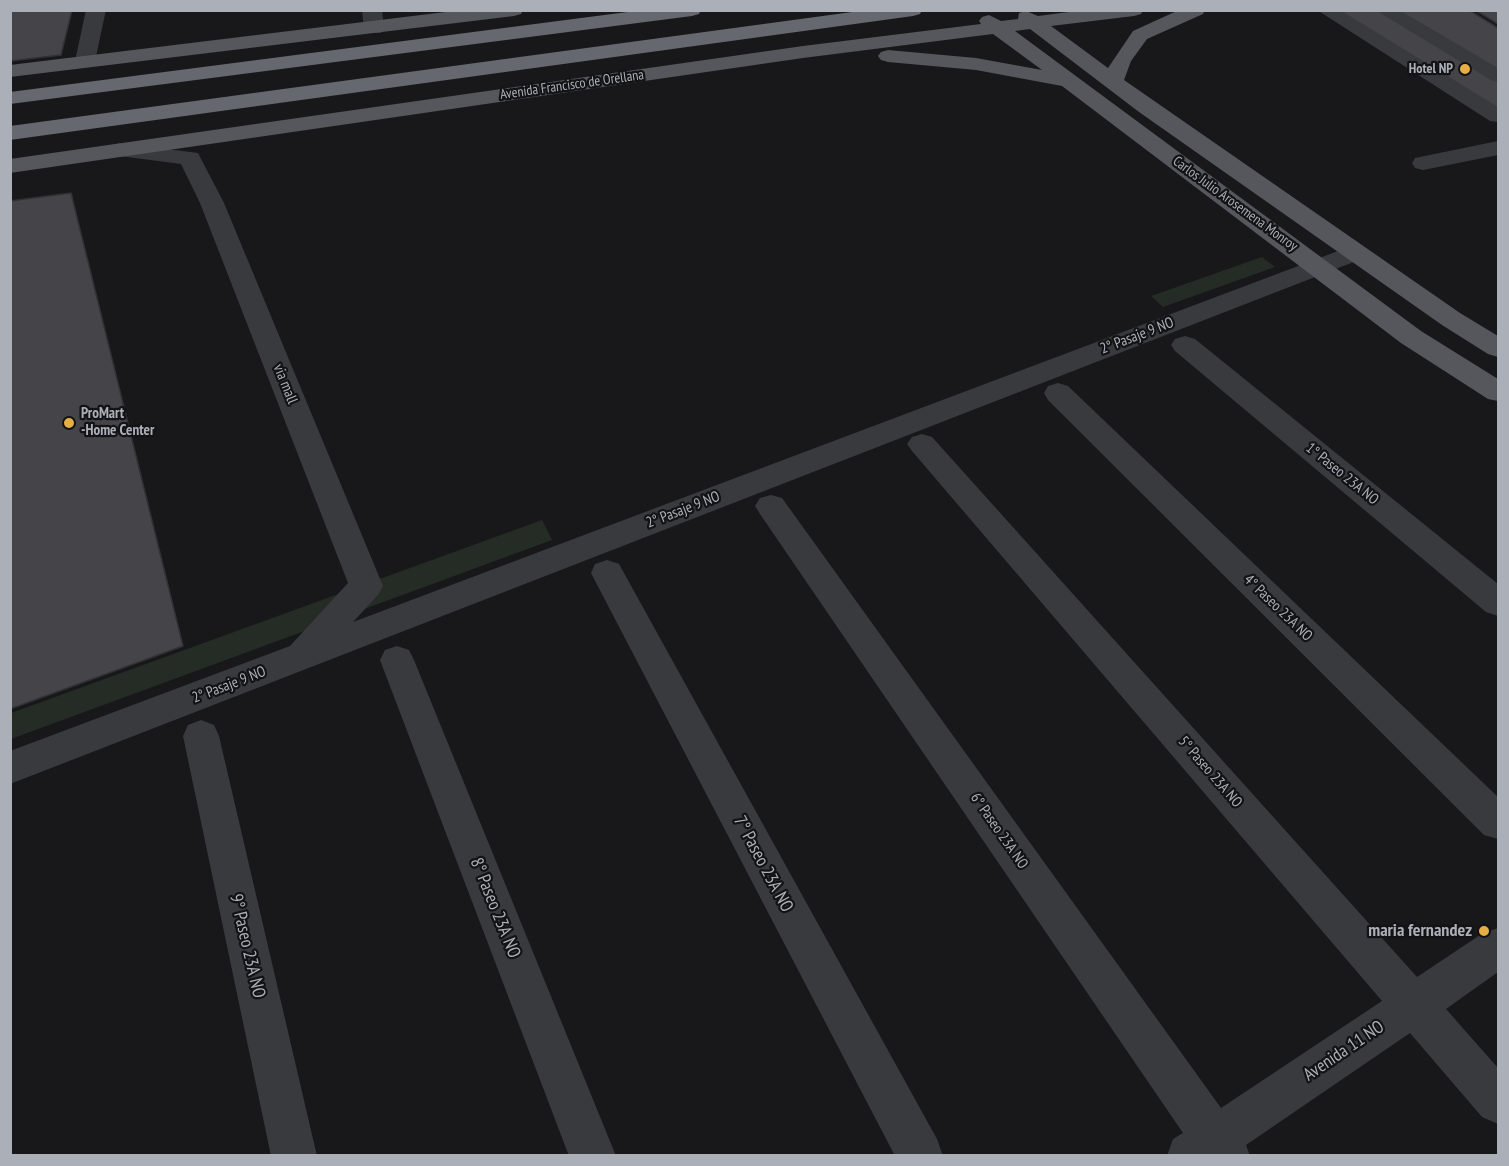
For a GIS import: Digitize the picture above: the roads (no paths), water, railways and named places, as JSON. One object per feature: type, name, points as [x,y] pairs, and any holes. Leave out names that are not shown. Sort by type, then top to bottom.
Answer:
[{"type":"highway","points":[[10,98],[692,10]]},
{"type":"highway","name":"Avenida Francisco de Orellana","points":[[10,133],[912,10]]},
{"type":"main road","points":[[10,71],[373,20],[514,10]]},
{"type":"main road","name":"Carlos Julio Arosemena Monroy","points":[[976,10],[1070,83],[1319,266],[1411,337],[1498,392]]},
{"type":"main road","name":"Carlos Julio Arosemena Monroy","points":[[1017,10],[1355,253],[1451,319],[1498,348]]},
{"type":"main road","name":"Avenida Francisco de Orellana","points":[[10,166],[803,52],[1134,10]]},
{"type":"main road","points":[[1113,80],[1121,60],[1140,35],[1196,10]]},
{"type":"main road","points":[[803,52],[936,59],[1004,68],[1070,83]]},
{"type":"street","points":[[85,61],[96,10]]},
{"type":"street","points":[[1326,10],[1498,116]]},
{"type":"street","points":[[1384,10],[1498,76]]},
{"type":"street","points":[[1423,163],[1498,148]]},
{"type":"street","name":"via mall","points":[[120,150],[190,158],[212,203],[366,586],[298,658]]},
{"type":"street","name":"2° Pasaje 9 NO","points":[[10,768],[1355,253]]},
{"type":"street","name":"1° Paseo 23A NO","points":[[1185,345],[1498,603]]},
{"type":"street","name":"4° Paseo 23A NO","points":[[1058,393],[1498,822]]},
{"type":"street","name":"5° Paseo 23A NO","points":[[922,444],[1498,1101]]},
{"type":"street","name":"6° Paseo 23A NO","points":[[771,506],[1211,1150]]},
{"type":"street","name":"7° Paseo 23A NO","points":[[607,573],[920,1155]]},
{"type":"street","name":"8° Paseo 23A NO","points":[[397,660],[593,1155]]},
{"type":"street","name":"9° Paseo 23A NO","points":[[201,736],[294,1155]]},
{"type":"street","name":"Avenida 11 NO","points":[[1211,1150],[1414,1004],[1498,948]]},
{"type":"place","name":"Hotel NP","points":[[1465,69]]},
{"type":"place","name":"ProMart -Home Center","points":[[69,423]]},
{"type":"place","name":"maria fernandez","points":[[1484,931]]}]
